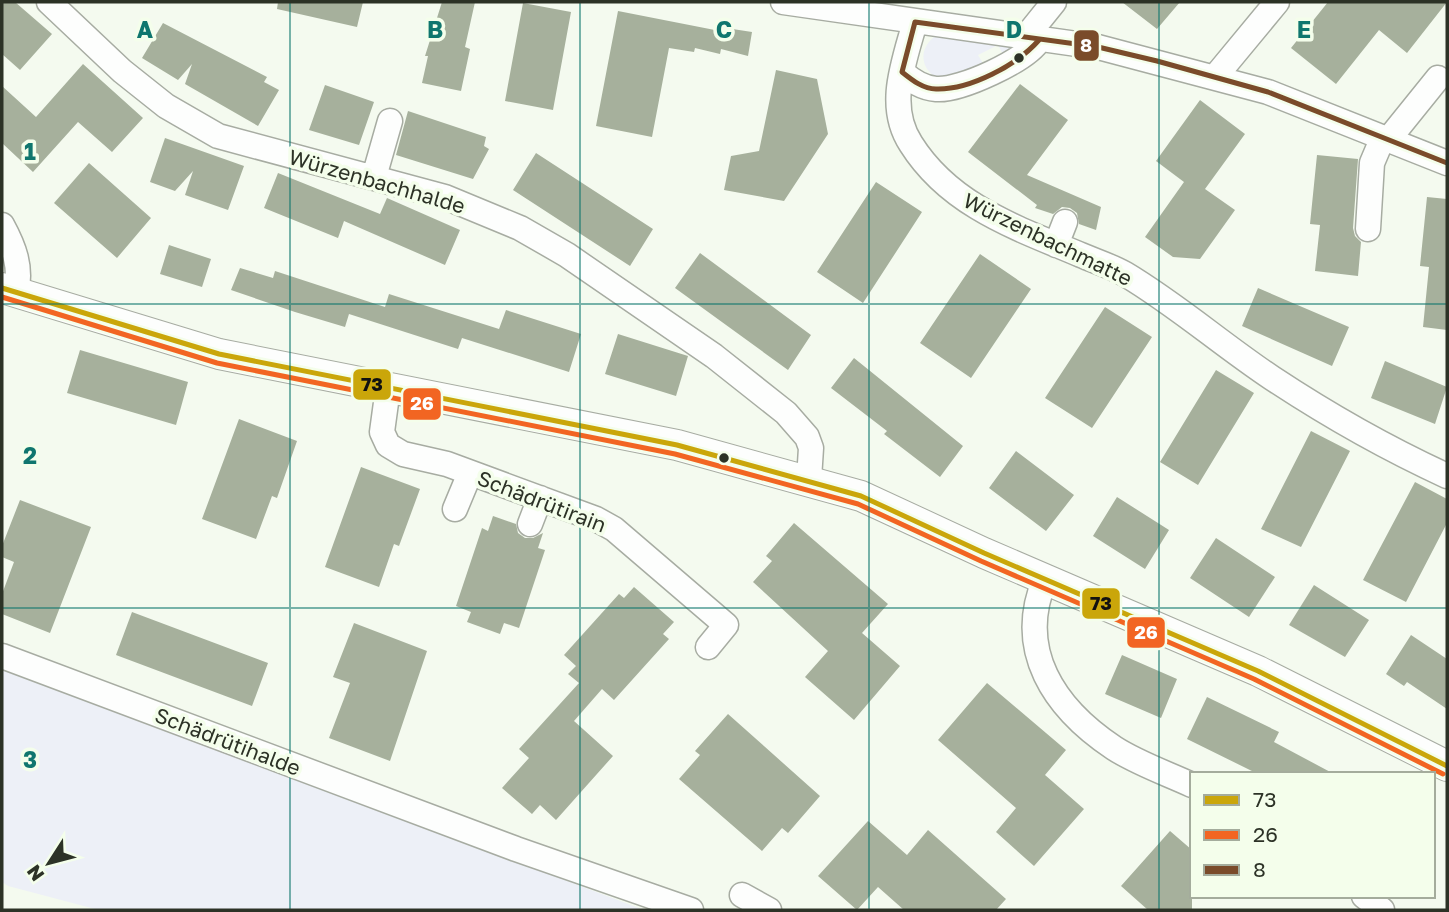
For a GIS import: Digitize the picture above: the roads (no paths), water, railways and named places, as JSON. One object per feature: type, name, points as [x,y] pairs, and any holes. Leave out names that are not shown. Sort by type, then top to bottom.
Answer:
[{"type":"main road","points":[[9,291],[219,354],[677,445],[809,479],[904,513],[1045,579],[1258,671],[1447,765]]},
{"type":"street","name":"Würzenbachhalde","points":[[49,2],[166,106],[218,136],[445,197],[520,228],[567,255],[680,332],[774,403],[797,425],[811,447],[809,479]]},
{"type":"street","points":[[783,2],[871,8],[915,22],[1098,47],[1268,92],[1447,163]]},
{"type":"street","points":[[902,72],[926,87],[955,87],[1026,55],[1032,39],[1054,2]]},
{"type":"street","points":[[1215,77],[1277,2]]},
{"type":"street","name":"Würzenbachmatte","points":[[915,22],[898,92],[901,124],[911,144],[953,192],[981,211],[1061,234],[1193,317],[1269,376],[1309,402],[1390,450],[1447,476]]},
{"type":"street","points":[[1368,229],[1373,163],[1386,139],[1437,78]]},
{"type":"street","points":[[374,177],[390,121]]},
{"type":"street","points":[[2,225],[18,262],[20,276],[9,291]]},
{"type":"street","name":"Schädrütirain","points":[[388,388],[381,425],[388,445],[403,454],[470,473],[596,519],[626,536],[726,625],[708,647]]},
{"type":"street","points":[[455,509],[470,473]]},
{"type":"street","points":[[530,524],[540,498]]},
{"type":"street","points":[[1045,579],[1035,606],[1034,637],[1042,668],[1060,699],[1115,748],[1190,784]]},
{"type":"street","name":"Schädrütihalde","points":[[2,656],[516,849],[691,910]]},
{"type":"street","points":[[741,895],[769,910]]},
{"type":"street","points":[[1367,898],[1382,910]]}]
